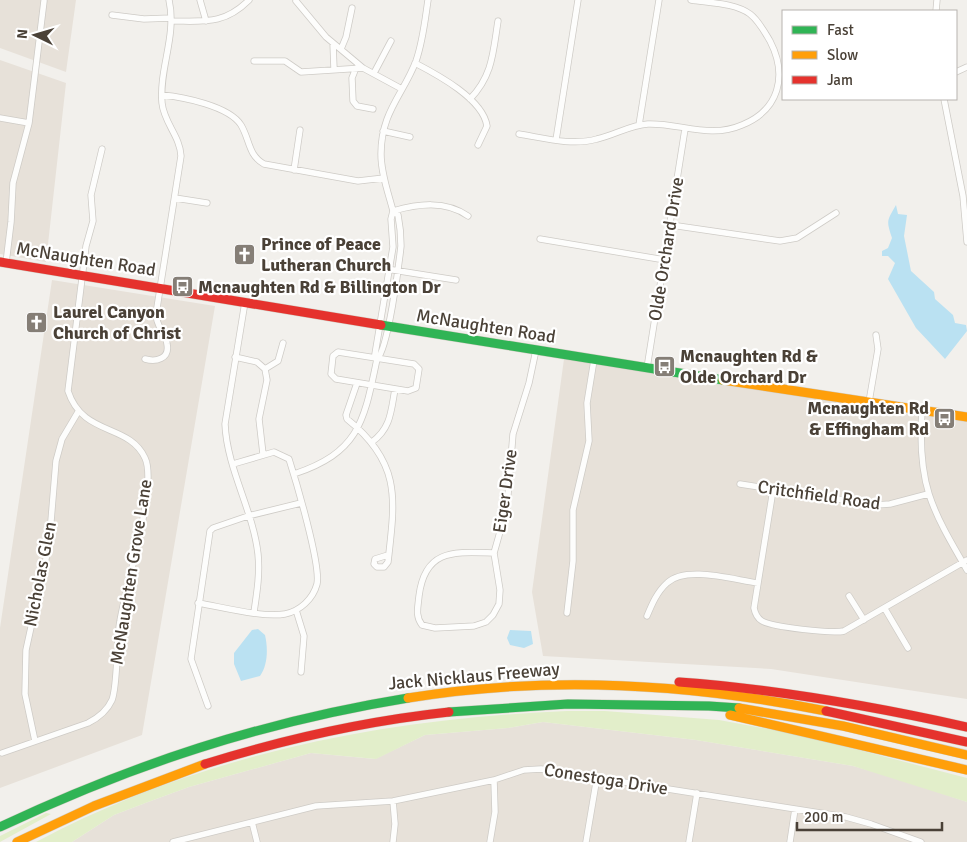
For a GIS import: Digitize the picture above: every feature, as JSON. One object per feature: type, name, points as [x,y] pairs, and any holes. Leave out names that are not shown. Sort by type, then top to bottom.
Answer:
[{"type":"main road","name":"McNaughten Road","points":[[3,263],[594,360],[967,418]]},
{"type":"main road","points":[[630,685],[656,680],[770,689],[856,703],[967,727]]},
{"type":"main road","name":"Jack Nicklaus Freeway","points":[[0,827],[92,785],[157,760],[233,735],[308,715],[446,692],[533,685],[630,685],[768,699],[851,714],[967,742]]},
{"type":"main road","name":"Jack Nicklaus Freeway","points":[[17,842],[98,803],[179,772],[269,744],[309,734],[406,716],[492,706],[574,703],[716,706],[776,714],[890,736],[967,755]]},
{"type":"main road","points":[[654,705],[733,715],[967,770]]},
{"type":"street","points":[[145,359],[160,360],[167,349],[167,342],[156,318],[181,150],[178,137],[163,111],[162,95],[172,20],[168,0]]},
{"type":"street","points":[[200,0],[206,21]]},
{"type":"street","points":[[112,16],[144,19],[219,20],[237,12],[249,0]]},
{"type":"street","points":[[385,326],[389,270],[393,247],[391,219],[393,211],[384,178],[381,155],[383,131],[389,111],[415,63],[422,41],[428,0]]},
{"type":"street","points":[[556,140],[578,0]]},
{"type":"street","points":[[639,125],[658,0]]},
{"type":"street","points":[[518,134],[577,142],[596,140],[639,125],[650,124],[711,131],[731,128],[762,114],[776,92],[779,70],[777,58],[760,25],[749,14],[728,6],[692,0]]},
{"type":"street","points":[[3,263],[14,175],[29,122],[44,1]]},
{"type":"street","points":[[296,1],[311,22],[333,43],[363,68],[400,88]]},
{"type":"street","points":[[341,49],[346,37],[352,8]]},
{"type":"street","points":[[470,99],[481,87],[489,71],[498,20]]},
{"type":"street","points":[[374,73],[391,41]]},
{"type":"street","points":[[333,43],[334,69]]},
{"type":"street","points":[[254,61],[282,60],[301,72],[363,68]]},
{"type":"street","points":[[415,63],[446,81],[470,99],[486,119],[484,136],[478,145]]},
{"type":"street","points":[[356,68],[352,78],[353,102],[357,106],[373,109]]},
{"type":"street","points":[[162,95],[188,98],[232,116],[241,125],[249,148],[258,160],[272,167],[358,181],[384,178]]},
{"type":"street","points":[[944,100],[963,196],[967,242]]},
{"type":"street","points":[[0,118],[29,122]]},
{"type":"street","name":"Olde Orchard Drive","points":[[647,368],[685,129]]},
{"type":"street","points":[[294,170],[300,130]]},
{"type":"street","points":[[383,131],[410,137]]},
{"type":"street","points":[[78,412],[71,398],[68,383],[82,275],[93,221],[91,195],[102,149]]},
{"type":"street","points":[[175,198],[207,203]]},
{"type":"street","points":[[393,211],[414,205],[431,204],[460,211],[468,216]]},
{"type":"street","points":[[294,474],[327,461],[359,429],[372,384],[377,359],[375,354],[385,326],[397,271],[401,244],[400,225],[398,214],[393,211]]},
{"type":"street","points":[[671,225],[780,241],[797,238],[836,213]]},
{"type":"street","points":[[540,239],[665,260]]},
{"type":"street","points":[[389,270],[456,280]]},
{"type":"street","points":[[245,302],[225,424],[227,445],[257,553],[259,572],[254,612]]},
{"type":"street","points":[[869,402],[878,348],[876,335]]},
{"type":"street","points":[[265,369],[278,360],[283,343]]},
{"type":"street","name":"Eiger Drive","points":[[494,553],[456,552],[446,555],[429,566],[423,574],[420,586],[417,615],[420,623],[435,628],[471,627],[488,620],[499,604],[501,596],[494,553],[507,507],[513,434],[529,383],[536,350]]},
{"type":"street","points":[[338,352],[417,366],[419,372],[416,388],[411,391],[357,383],[333,377],[331,370],[333,356],[338,352]]},
{"type":"street","points":[[235,357],[257,362],[265,369],[267,380],[259,419],[263,454]]},
{"type":"street","points":[[567,613],[573,561],[573,510],[589,441],[587,403],[594,360]]},
{"type":"street","points":[[357,383],[346,415],[347,419],[372,442],[385,467],[392,490],[394,518],[388,555]]},
{"type":"street","points":[[372,442],[382,435],[388,425],[395,388]]},
{"type":"street","points":[[922,410],[921,460],[928,494],[936,516],[965,561],[967,570]]},
{"type":"street","name":"Nicholas Glen","points":[[35,741],[25,694],[26,650],[49,545],[56,461],[62,440],[78,412]]},
{"type":"street","name":"McNaughten Grove Lane","points":[[2,753],[92,721],[104,711],[112,700],[120,620],[138,540],[146,487],[147,464],[137,445],[89,421],[78,412]]},
{"type":"street","points":[[198,603],[276,614],[296,610],[305,605],[313,594],[318,578],[316,560],[289,459],[282,454],[274,452],[233,464]]},
{"type":"street","name":"Critchfield Road","points":[[740,484],[876,505],[890,504],[928,494]]},
{"type":"street","points":[[773,490],[754,608],[757,616],[767,623],[838,633],[885,609],[965,561]]},
{"type":"street","points":[[208,706],[191,659],[210,531],[213,528],[248,516],[301,503]]},
{"type":"street","points":[[647,616],[660,590],[674,577],[699,574],[758,583]]},
{"type":"street","points":[[849,596],[864,620]]},
{"type":"street","points":[[885,609],[908,648]]},
{"type":"street","points":[[296,610],[304,636],[301,672]]},
{"type":"street","name":"Conestoga Drive","points":[[174,842],[330,804],[393,801],[494,780],[524,770],[541,769],[856,819],[921,842]]},
{"type":"street","points":[[586,842],[597,777]]},
{"type":"street","points":[[490,842],[495,803],[494,780]]},
{"type":"street","points":[[689,842],[697,793]]},
{"type":"street","points":[[393,801],[395,824],[393,842]]},
{"type":"street","points":[[790,842],[795,809]]},
{"type":"street","points":[[252,822],[257,842]]},
{"type":"shaded area","points":[[0,0],[76,0],[66,72],[0,48]]},
{"type":"shaded area","points":[[0,60],[66,83],[46,262],[0,254]]},
{"type":"shaded area","points":[[52,280],[215,306],[142,735],[0,788],[0,628]]},
{"type":"shaded area","points":[[564,359],[967,421],[967,699],[771,669],[543,656],[532,592]]},
{"type":"shaded area","points":[[543,722],[696,740],[853,766],[896,778],[967,802],[967,842],[72,842],[114,815],[148,802],[189,787],[311,753],[375,759],[425,735],[508,728]]},
{"type":"green space","points":[[567,711],[605,711],[719,720],[801,735],[967,778],[967,802],[853,766],[696,740],[543,722],[508,728],[425,735],[376,759],[311,753],[189,787],[148,802],[114,815],[72,842],[36,842],[99,811],[163,786],[228,764],[294,746],[429,722]]},
{"type":"green space","points":[[46,813],[51,814],[0,842],[0,836]]},
{"type":"water","points":[[896,205],[898,214],[907,215],[904,236],[911,271],[934,292],[935,299],[953,315],[955,323],[966,325],[967,331],[945,359],[916,328],[888,279],[895,263],[888,256],[882,256],[882,251],[888,248],[892,238],[888,221]]},
{"type":"water","points":[[258,629],[265,635],[266,640],[267,656],[265,667],[260,676],[241,681],[234,664],[234,653],[252,630]]},
{"type":"water","points":[[510,630],[531,631],[533,644],[524,648],[510,645],[507,638]]},
{"type":"traffic: fast","points":[[381,325],[723,380]]},
{"type":"traffic: fast","points":[[0,827],[100,784],[199,748],[301,719],[408,698]]},
{"type":"traffic: fast","points":[[449,712],[568,704],[739,708]]},
{"type":"traffic: slow","points":[[723,380],[967,417]]},
{"type":"traffic: slow","points":[[408,698],[513,686],[617,685],[722,694],[826,711]]},
{"type":"traffic: slow","points":[[739,708],[843,726],[967,755]]},
{"type":"traffic: slow","points":[[730,715],[967,770]]},
{"type":"traffic: slow","points":[[17,842],[94,806],[205,764]]},
{"type":"traffic: jam","points":[[0,262],[381,325]]},
{"type":"traffic: jam","points":[[679,682],[752,689],[824,699],[967,727]]},
{"type":"traffic: jam","points":[[826,711],[967,742]]},
{"type":"traffic: jam","points":[[205,764],[326,732],[387,720],[449,712]]},
{"type":"place","name":"Prince of Peace Lutheran Church","points":[[245,254]]},
{"type":"place","name":"Mcnaughten Rd & Billington Dr","points":[[182,287]]},
{"type":"place","name":"Laurel Canyon Church of Christ","points":[[37,322]]},
{"type":"place","name":"Mcnaughten Rd & Olde Orchard Dr","points":[[664,366]]},
{"type":"place","name":"Mcnaughten Rd & Effingham Rd","points":[[945,418]]}]
